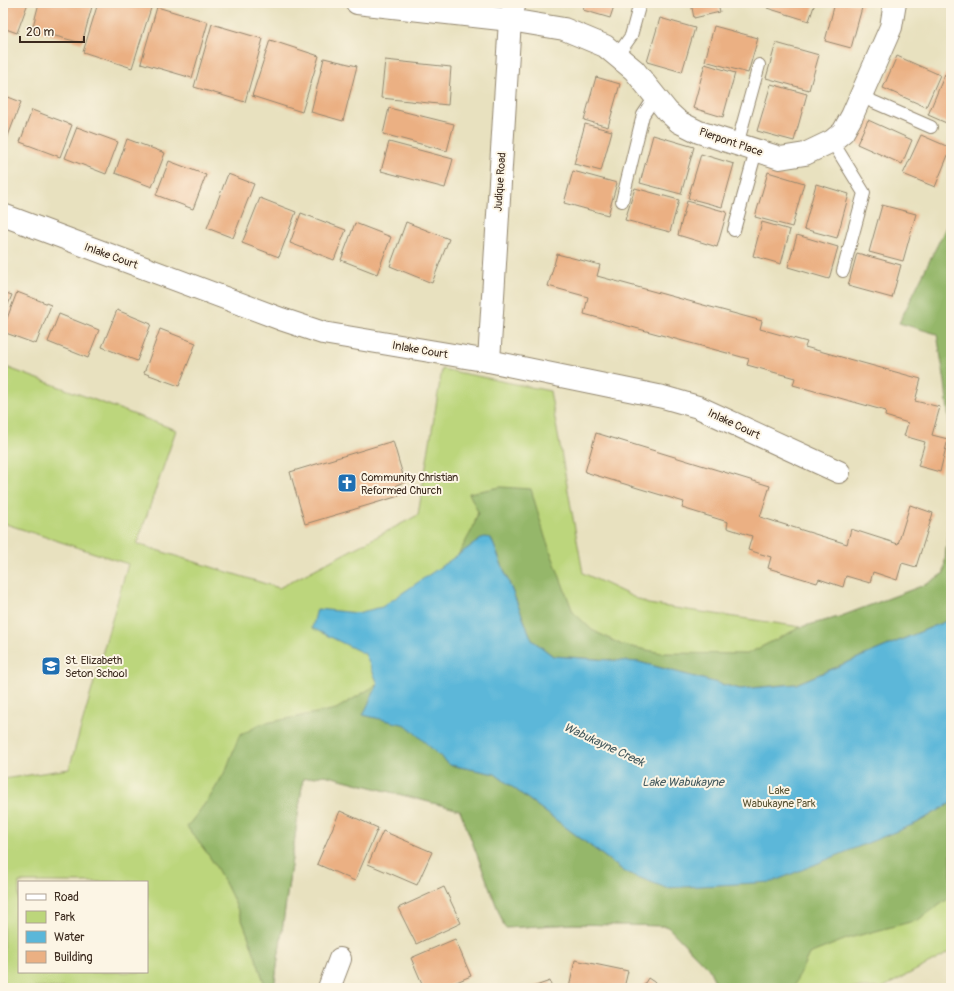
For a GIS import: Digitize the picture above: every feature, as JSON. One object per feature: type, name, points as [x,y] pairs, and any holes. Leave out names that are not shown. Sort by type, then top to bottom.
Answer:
[{"type":"street","name":"Pierpont Place","points":[[357,3],[512,12],[564,29],[605,46],[634,70],[666,111],[679,122],[699,132],[780,158],[806,154],[832,141],[843,132],[891,27],[895,3]]},
{"type":"street","name":"Judique Road","points":[[488,361],[512,12]]},
{"type":"street","name":"Inlake Court","points":[[3,215],[280,319],[323,333],[488,361],[663,397],[698,407],[839,472]]},
{"type":"street","points":[[328,988],[340,959]]},
{"type":"lane","points":[[617,56],[631,36],[640,3]]},
{"type":"lane","points":[[734,230],[759,65]]},
{"type":"lane","points":[[860,96],[930,127]]},
{"type":"lane","points":[[622,201],[643,115],[655,97]]},
{"type":"lane","points":[[832,141],[864,193],[843,271]]},
{"type":"green space","points":[[951,217],[951,442],[945,382],[937,334],[899,323]]},
{"type":"green space","name":"Lake Wabukayne Park","points":[[3,366],[176,430],[137,544],[279,588],[418,515],[442,369],[550,391],[583,573],[648,604],[801,627],[839,617],[927,584],[944,573],[951,495],[951,952],[882,988],[718,988],[709,969],[667,926],[573,924],[505,928],[460,810],[325,775],[303,779],[274,988],[3,988],[3,779],[69,769],[128,564],[3,523]]},
{"type":"green space","points":[[501,487],[531,489],[545,537],[573,612],[592,630],[622,645],[662,653],[747,654],[801,627],[839,617],[927,584],[944,573],[951,495],[951,619],[796,684],[740,689],[639,662],[553,656],[532,640],[491,538],[457,557],[473,528],[478,512],[469,493]]},
{"type":"green space","points":[[378,684],[364,715],[406,724],[450,765],[495,774],[625,872],[917,823],[951,803],[951,897],[918,920],[849,938],[809,954],[793,988],[718,988],[709,969],[667,926],[573,924],[505,928],[460,810],[325,775],[303,779],[274,988],[266,988],[256,957],[232,896],[213,862],[187,827],[210,797],[226,770],[239,736],[261,724],[336,709]]},
{"type":"water","name":"Lake Wabukayne","points":[[484,537],[491,538],[532,640],[553,656],[639,662],[740,689],[796,684],[951,619],[951,803],[917,823],[772,882],[666,888],[625,872],[495,774],[450,765],[406,725],[363,715],[378,684],[365,654],[312,628],[317,609],[357,613],[382,607]]},
{"type":"building","points":[[3,3],[28,3],[17,33],[3,28]]},
{"type":"building","points":[[39,3],[93,3],[82,43],[32,30]]},
{"type":"building","points":[[98,3],[145,3],[152,5],[132,68],[83,52]]},
{"type":"building","points":[[585,3],[615,3],[610,18],[583,10]]},
{"type":"building","points":[[691,3],[718,3],[720,12],[694,18]]},
{"type":"building","points":[[769,3],[815,3],[809,21],[767,8]]},
{"type":"building","points":[[835,3],[863,4],[851,48],[825,41]]},
{"type":"building","points":[[157,7],[208,22],[192,78],[141,63]]},
{"type":"building","points":[[660,18],[695,28],[682,72],[647,62]]},
{"type":"building","points":[[212,24],[263,39],[245,102],[194,87]]},
{"type":"building","points":[[714,26],[758,38],[748,73],[705,61]]},
{"type":"building","points":[[270,40],[319,56],[302,112],[252,96]]},
{"type":"building","points":[[776,43],[819,55],[809,90],[766,78]]},
{"type":"building","points":[[897,56],[940,75],[926,107],[883,88]]},
{"type":"building","points":[[324,58],[357,66],[343,121],[311,112]]},
{"type":"building","points":[[385,60],[451,67],[448,105],[381,98]]},
{"type":"building","points":[[705,64],[735,73],[723,117],[693,108]]},
{"type":"building","points":[[945,74],[951,76],[951,125],[928,115]]},
{"type":"building","points":[[596,77],[620,84],[608,127],[584,120]]},
{"type":"building","points":[[771,84],[807,94],[794,141],[757,131]]},
{"type":"building","points":[[3,95],[21,102],[3,149]]},
{"type":"building","points":[[389,108],[454,124],[447,151],[383,134]]},
{"type":"building","points":[[32,110],[72,125],[60,157],[20,142]]},
{"type":"building","points":[[868,120],[912,140],[902,164],[857,144]]},
{"type":"building","points":[[585,124],[612,131],[601,171],[574,164]]},
{"type":"building","points":[[77,127],[118,142],[106,174],[65,158]]},
{"type":"building","points":[[653,135],[694,147],[681,194],[640,183]]},
{"type":"building","points":[[921,135],[951,148],[935,187],[903,174]]},
{"type":"building","points":[[127,139],[165,153],[152,187],[115,173]]},
{"type":"building","points":[[389,142],[453,159],[445,188],[381,171]]},
{"type":"building","points":[[701,154],[734,164],[722,207],[688,198]]},
{"type":"building","points":[[169,161],[206,175],[193,209],[156,195]]},
{"type":"building","points":[[573,171],[617,183],[608,215],[564,203]]},
{"type":"building","points":[[768,172],[804,183],[792,227],[755,217]]},
{"type":"building","points":[[228,174],[254,184],[233,238],[207,228]]},
{"type":"building","points":[[816,184],[849,194],[837,238],[804,229]]},
{"type":"building","points":[[635,188],[679,200],[670,232],[625,220]]},
{"type":"building","points":[[260,198],[296,212],[279,257],[242,243]]},
{"type":"building","points":[[687,201],[727,212],[717,247],[678,235]]},
{"type":"building","points":[[882,205],[916,214],[903,261],[869,252]]},
{"type":"building","points":[[301,213],[346,230],[334,260],[290,243]]},
{"type":"building","points":[[406,222],[449,239],[432,283],[390,266]]},
{"type":"building","points":[[762,222],[790,230],[781,264],[753,256]]},
{"type":"building","points":[[355,223],[391,237],[377,274],[341,260]]},
{"type":"building","points":[[797,235],[838,247],[829,279],[788,267]]},
{"type":"building","points":[[857,253],[901,265],[892,298],[848,286]]},
{"type":"building","points":[[557,254],[600,265],[597,276],[762,321],[760,329],[807,342],[805,347],[921,379],[915,401],[940,407],[932,435],[948,439],[940,472],[918,466],[925,442],[904,436],[908,423],[885,416],[886,411],[793,385],[795,378],[747,365],[749,359],[584,314],[588,297],[548,286]]},
{"type":"building","points":[[3,292],[12,295],[3,317]]},
{"type":"building","points":[[17,292],[51,305],[36,344],[3,332]]},
{"type":"building","points":[[117,310],[151,324],[137,361],[102,347]]},
{"type":"building","points":[[59,314],[99,330],[88,358],[48,342]]},
{"type":"building","points":[[160,329],[196,343],[179,386],[144,373]]},
{"type":"building","points":[[596,433],[770,486],[760,517],[847,544],[851,529],[898,544],[910,505],[933,513],[916,567],[902,563],[897,580],[873,572],[870,583],[846,576],[843,587],[819,579],[817,583],[768,568],[771,557],[748,550],[752,536],[727,528],[728,522],[682,508],[684,502],[585,472]]},
{"type":"building","name":"Community Christian Reformed Church","points":[[393,441],[405,482],[396,485],[399,496],[305,524],[290,472]]},
{"type":"building","points":[[340,811],[378,828],[355,881],[317,864]]},
{"type":"building","points":[[383,831],[432,852],[417,885],[368,864]]},
{"type":"building","points":[[444,887],[461,923],[416,944],[398,908]]},
{"type":"building","points":[[455,939],[471,976],[442,988],[424,988],[411,958]]},
{"type":"building","points":[[575,960],[628,971],[624,988],[569,988]]},
{"type":"building","points":[[648,978],[663,988],[642,988]]},
{"type":"building","points":[[550,981],[552,988],[530,988]]},
{"type":"place","name":"Community Christian Reformed Church","points":[[347,483]]},
{"type":"place","name":"St. Elizabeth Seton School","points":[[51,666]]},
{"type":"water label","name":"Wabukayne Creek","points":[[604,745]]}]
